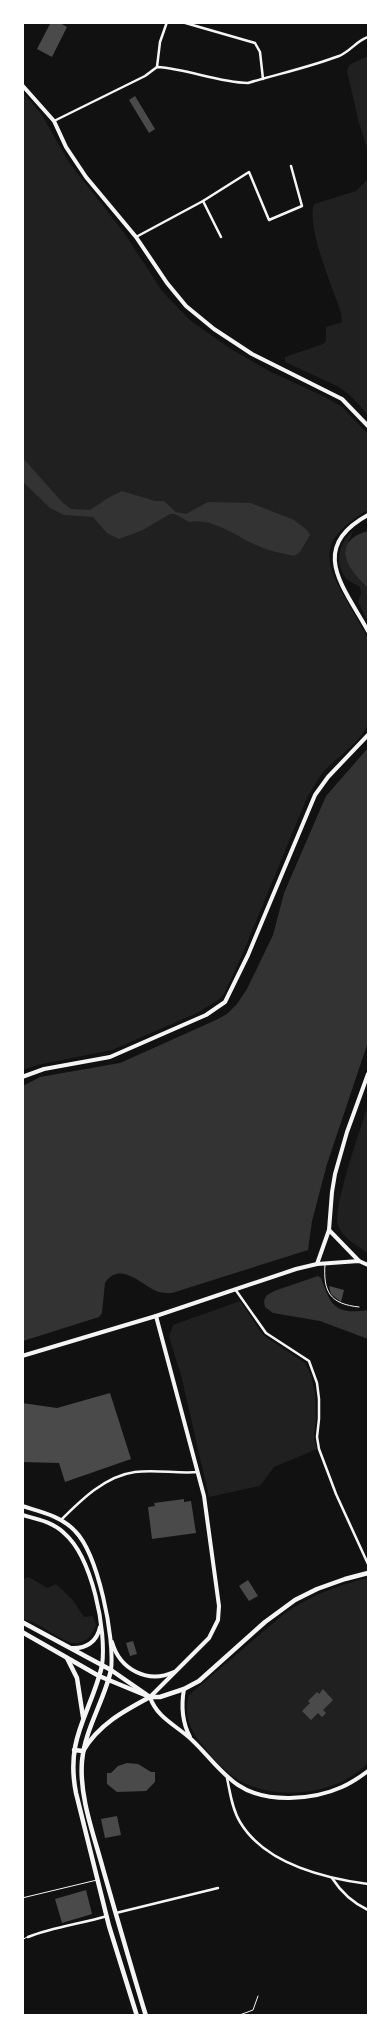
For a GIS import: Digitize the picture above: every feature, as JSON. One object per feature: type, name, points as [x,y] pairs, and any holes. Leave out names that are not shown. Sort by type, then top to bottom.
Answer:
[{"type":"main road","points":[[22,86],[54,121],[66,147],[86,177],[136,237],[166,283],[196,315],[214,329],[264,360],[342,399],[368,426]]},
{"type":"main road","points":[[368,515],[345,530],[337,542],[334,554],[335,564],[346,592],[368,631]]},
{"type":"main road","points":[[22,1077],[44,1069],[110,1057],[206,1015],[225,1002],[248,956],[315,795],[328,777],[368,735]]},
{"type":"main road","points":[[317,1264],[329,1230],[332,1192],[347,1132],[368,1074]]},
{"type":"main road","points":[[329,1230],[359,1261],[368,1265]]},
{"type":"main road","points":[[22,1356],[156,1316],[317,1264],[359,1261]]},
{"type":"main road","points":[[83,1750],[103,1726],[125,1710],[150,1697],[209,1638],[218,1620],[219,1606],[204,1496],[156,1316]]},
{"type":"main road","points":[[22,1506],[61,1520],[74,1529],[88,1549],[103,1598],[112,1642],[111,1670],[83,1750],[83,1791],[118,1924],[146,2016]]},
{"type":"main road","points":[[22,1514],[45,1521],[57,1528],[75,1544],[82,1555],[101,1620],[104,1643],[102,1666],[94,1694],[83,1718],[74,1750],[73,1776],[109,1926],[137,2016]]},
{"type":"main road","points":[[22,1632],[108,1681],[150,1697],[160,1697],[184,1689],[199,1681],[265,1622],[295,1600],[326,1586],[368,1573]]},
{"type":"main road","points":[[71,1648],[83,1647],[94,1641],[100,1629],[101,1620]]},
{"type":"main road","points":[[22,1622],[111,1670],[150,1697],[158,1712],[191,1739],[227,1777],[240,1787],[269,1796],[295,1797],[327,1792],[342,1787],[368,1771]]},
{"type":"main road","points":[[112,1642],[121,1661],[139,1674],[155,1677],[176,1671]]},
{"type":"main road","points":[[66,1657],[77,1678],[83,1718]]},
{"type":"main road","points":[[184,1689],[182,1700],[184,1722],[191,1739]]},
{"type":"main road","points":[[74,1750],[83,1750]]},
{"type":"main road","points":[[109,1926],[118,1924]]},
{"type":"street","points":[[157,67],[160,42],[167,22]]},
{"type":"street","points":[[182,22],[255,43],[260,52],[263,79]]},
{"type":"street","points":[[54,121],[145,76],[157,67],[175,68],[235,82],[248,83],[346,53],[360,39],[368,37]]},
{"type":"street","points":[[136,237],[203,201],[249,172],[269,220],[302,206],[291,166]]},
{"type":"street","points":[[203,201],[221,237]]},
{"type":"street","points":[[235,1289],[266,1333],[309,1361],[318,1391],[319,1419],[317,1437],[319,1449],[336,1494],[368,1564]]},
{"type":"street","points":[[61,1520],[96,1488],[120,1476],[141,1472],[180,1474],[198,1472]]},
{"type":"street","points":[[227,1777],[235,1811],[240,1822],[262,1847],[300,1867],[341,1880],[368,1884]]},
{"type":"street","points":[[331,1876],[340,1890],[368,1910]]},
{"type":"street","points":[[116,1913],[218,1888]]},
{"type":"street","points":[[28,1937],[65,1925],[81,1924],[107,1916]]},
{"type":"lane","points":[[326,1263],[326,1286],[330,1295],[343,1305],[359,1307]]},
{"type":"lane","points":[[22,1898],[98,1880]]},
{"type":"lane","points":[[22,1940],[28,1937]]},
{"type":"lane","points":[[237,2016],[253,2010],[258,1996]]},
{"type":"shaded area","points":[[368,56],[368,151],[359,123],[347,71],[349,65]]},
{"type":"shaded area","points":[[22,91],[42,115],[68,161],[125,234],[162,291],[191,321],[231,349],[271,372],[341,406],[368,434],[368,510],[349,523],[337,535],[331,547],[329,559],[338,586],[368,639],[369,666],[369,718],[366,729],[357,741],[324,771],[306,800],[243,953],[224,994],[197,1013],[112,1050],[37,1065],[23,1070]]},
{"type":"shaded area","points":[[368,179],[368,415],[351,396],[339,387],[285,362],[285,357],[323,344],[326,341],[326,327],[342,322],[341,313],[317,242],[314,227],[314,204],[356,191]]},
{"type":"shaded area","points":[[22,457],[63,503],[71,509],[90,510],[122,491],[155,501],[164,501],[176,512],[186,514],[208,502],[251,503],[294,520],[307,530],[310,535],[300,552],[294,556],[261,547],[224,528],[206,522],[189,522],[175,514],[170,514],[143,530],[119,539],[107,533],[93,517],[64,515],[50,508],[23,482]]},
{"type":"shaded area","points":[[353,531],[345,550],[362,583],[368,588],[368,622],[358,602],[361,593],[360,587],[347,579],[340,566],[341,547]]},
{"type":"shaded area","points":[[368,531],[368,588],[349,565],[346,549],[349,542],[356,536]]},
{"type":"shaded area","points":[[368,748],[368,1042],[327,1164],[312,1221],[308,1250],[172,1293],[159,1292],[125,1274],[111,1276],[105,1283],[102,1313],[99,1317],[23,1341],[23,1086],[40,1077],[120,1063],[227,1014],[237,1004],[247,989],[273,935],[284,893],[326,796]]},
{"type":"shaded area","points":[[368,1106],[368,1253],[343,1234],[338,1225],[338,1215],[348,1166]]},
{"type":"shaded area","points":[[318,1276],[321,1278],[328,1296],[336,1306],[348,1311],[368,1310],[368,1339],[320,1321],[273,1313],[265,1307],[264,1301],[266,1296],[274,1291]]},
{"type":"shaded area","points":[[240,1301],[263,1335],[305,1363],[311,1375],[315,1394],[316,1417],[314,1438],[317,1449],[274,1467],[260,1486],[209,1497],[181,1375],[169,1337],[173,1325]]},
{"type":"shaded area","points":[[29,1577],[47,1588],[56,1584],[72,1599],[84,1617],[93,1616],[96,1625],[90,1637],[78,1643],[69,1642],[36,1623],[23,1619],[23,1579]]},
{"type":"shaded area","points":[[368,1578],[368,1763],[341,1782],[326,1788],[309,1791],[275,1792],[259,1789],[238,1780],[217,1762],[195,1735],[188,1717],[187,1703],[189,1695],[285,1613],[325,1591]]},
{"type":"building","points":[[51,22],[58,22],[67,27],[52,57],[37,49]]},
{"type":"building","points":[[135,96],[155,129],[149,133],[129,100]]},
{"type":"building","points":[[329,1286],[344,1290],[341,1302],[331,1294]]},
{"type":"building","points":[[110,1393],[131,1459],[65,1482],[59,1463],[22,1462],[22,1403],[57,1408]]},
{"type":"building","points":[[184,1499],[184,1502],[191,1501],[196,1533],[152,1539],[148,1507],[155,1506],[154,1503]]},
{"type":"building","points":[[248,1580],[258,1596],[249,1601],[239,1586]]},
{"type":"building","points":[[133,1641],[137,1654],[130,1656],[126,1643]]},
{"type":"building","points":[[323,1689],[333,1700],[323,1710],[326,1713],[322,1717],[318,1713],[311,1720],[302,1711],[310,1703],[308,1701]]},
{"type":"building","points":[[127,1763],[138,1764],[151,1772],[155,1772],[155,1782],[146,1791],[117,1792],[107,1784],[107,1773],[111,1773],[118,1766]]},
{"type":"building","points":[[117,1816],[121,1835],[105,1838],[101,1819]]},
{"type":"building","points":[[86,1890],[92,1914],[62,1923],[55,1899]]}]
